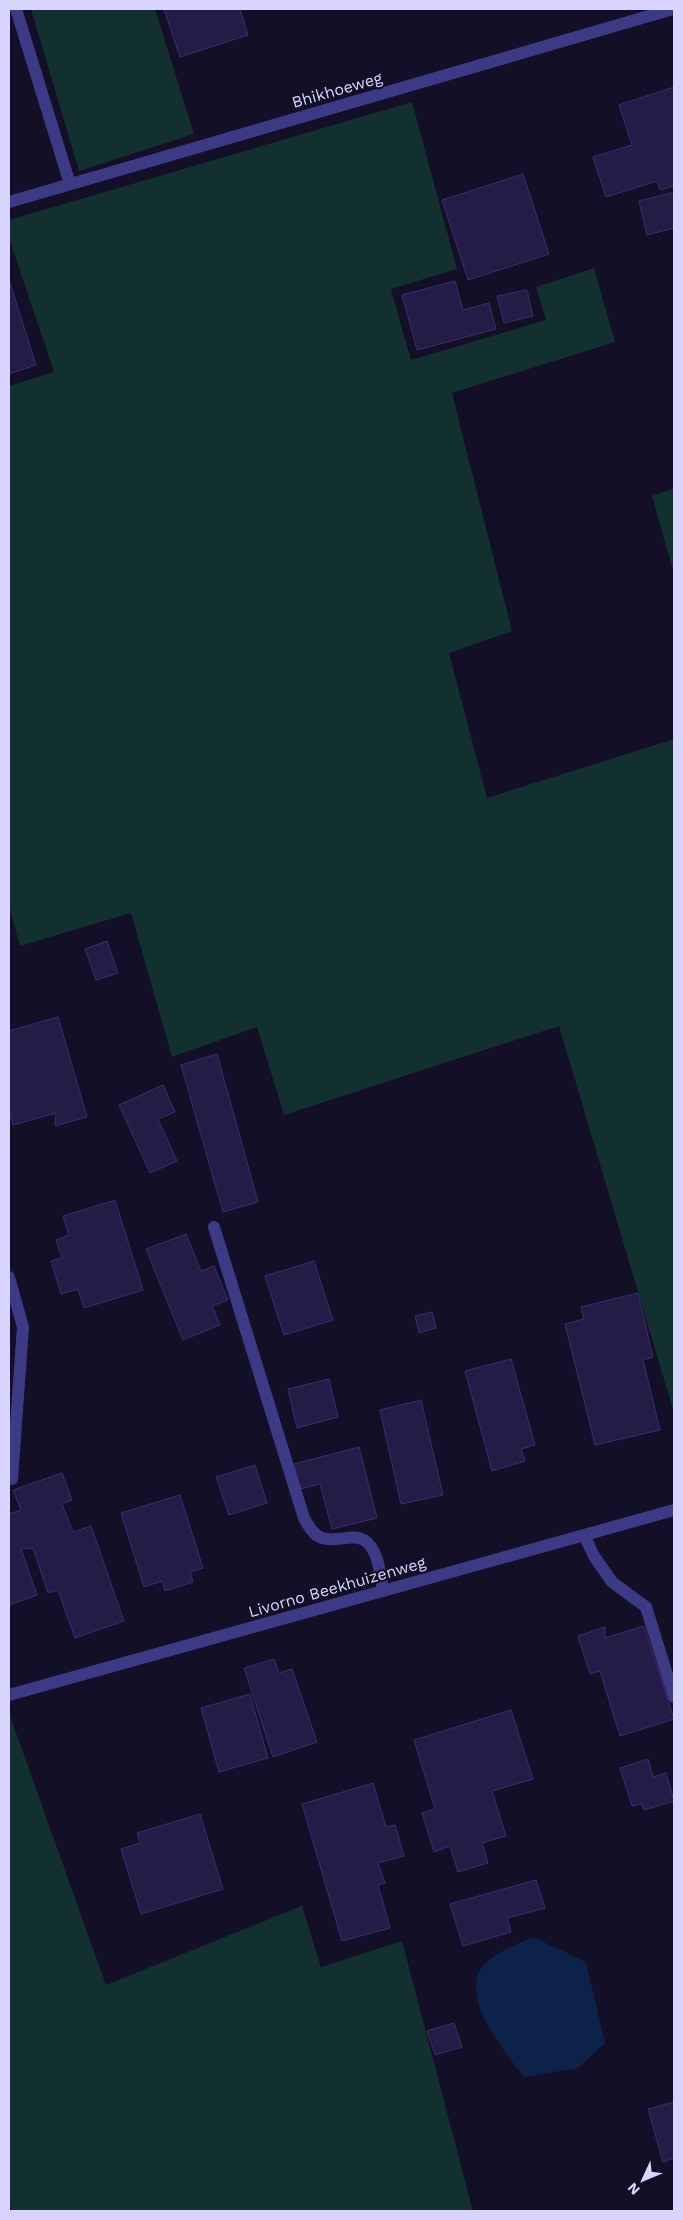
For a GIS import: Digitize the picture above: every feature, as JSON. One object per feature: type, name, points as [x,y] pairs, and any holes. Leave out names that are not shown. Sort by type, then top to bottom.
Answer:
[{"type":"street","points":[[16,9],[70,184]]},
{"type":"street","name":"Bhikhoeweg","points":[[9,202],[646,12],[674,9]]},
{"type":"street","points":[[214,1227],[304,1518],[312,1531],[322,1538],[356,1536],[368,1544],[375,1554],[383,1591]]},
{"type":"street","points":[[9,1277],[23,1327],[12,1478]]},
{"type":"street","name":"Livorno Beekhuizenweg","points":[[9,1695],[674,1510]]},
{"type":"street","points":[[584,1535],[594,1556],[612,1582],[646,1607],[674,1697]]},
{"type":"green space","points":[[31,9],[155,9],[194,134],[79,171]]},
{"type":"green space","points":[[412,102],[457,269],[391,289],[411,360],[546,320],[536,287],[594,268],[615,342],[452,393],[512,631],[449,653],[487,798],[674,739],[674,1413],[559,1026],[284,1115],[257,1027],[172,1057],[131,913],[20,946],[9,907],[9,386],[54,372],[9,238],[9,220]]},
{"type":"green space","points":[[674,488],[674,574],[652,496]]},
{"type":"green space","points":[[9,1713],[106,1985],[302,1906],[321,1967],[402,1941],[473,2211],[12,2211],[9,2205]]},
{"type":"water","points":[[533,1937],[586,1962],[605,2043],[578,2068],[524,2077],[489,2028],[477,1999],[476,1985],[479,1972],[488,1961],[503,1951]]},
{"type":"building","points":[[164,9],[240,9],[248,35],[180,57]]},
{"type":"building","points":[[674,87],[674,186],[660,190],[657,181],[606,197],[593,157],[632,145],[619,105]]},
{"type":"building","points":[[523,174],[549,254],[468,280],[442,200]]},
{"type":"building","points":[[674,192],[674,228],[647,235],[639,201]]},
{"type":"building","points":[[9,280],[36,365],[9,374]]},
{"type":"building","points":[[455,281],[463,310],[489,303],[496,329],[417,350],[402,295]]},
{"type":"building","points":[[527,290],[533,316],[504,323],[497,296]]},
{"type":"building","points":[[107,941],[118,973],[96,980],[85,949]]},
{"type":"building","points":[[58,1017],[87,1117],[55,1126],[56,1113],[13,1125],[9,1112],[9,1031]]},
{"type":"building","points":[[217,1054],[258,1202],[223,1212],[181,1065]]},
{"type":"building","points":[[163,1085],[175,1112],[158,1119],[177,1161],[150,1173],[119,1105]]},
{"type":"building","points":[[115,1200],[143,1290],[84,1308],[78,1289],[61,1294],[51,1261],[62,1258],[56,1240],[69,1235],[63,1216]]},
{"type":"building","points":[[186,1234],[201,1271],[214,1266],[228,1300],[212,1306],[220,1325],[183,1340],[146,1249]]},
{"type":"building","points":[[314,1261],[333,1320],[284,1335],[265,1276]]},
{"type":"building","points":[[638,1293],[653,1357],[643,1360],[660,1430],[595,1445],[565,1324],[584,1319],[581,1307]]},
{"type":"building","points":[[432,1312],[436,1328],[419,1333],[415,1316]]},
{"type":"building","points":[[511,1359],[535,1445],[521,1449],[525,1461],[492,1471],[465,1371]]},
{"type":"building","points":[[329,1379],[338,1417],[297,1428],[288,1389]]},
{"type":"building","points":[[421,1400],[443,1495],[401,1504],[380,1410]]},
{"type":"building","points":[[359,1447],[377,1518],[332,1529],[320,1484],[300,1489],[294,1464]]},
{"type":"building","points":[[255,1465],[267,1503],[229,1515],[216,1477]]},
{"type":"building","points":[[62,1473],[72,1500],[62,1504],[73,1532],[91,1526],[124,1621],[75,1638],[58,1590],[48,1593],[33,1548],[21,1549],[37,1595],[9,1605],[9,1514],[21,1510],[13,1490]]},
{"type":"building","points":[[180,1495],[203,1568],[190,1572],[193,1582],[165,1591],[162,1581],[144,1587],[121,1513]]},
{"type":"building","points":[[644,1626],[674,1719],[620,1736],[600,1671],[590,1674],[578,1636],[605,1627],[605,1638]]},
{"type":"building","points":[[274,1659],[279,1673],[292,1669],[317,1742],[273,1757],[244,1668]]},
{"type":"building","points":[[250,1694],[268,1758],[219,1772],[201,1708]]},
{"type":"building","points":[[511,1710],[533,1779],[492,1791],[506,1836],[482,1843],[488,1863],[458,1872],[450,1846],[434,1852],[422,1813],[435,1809],[414,1740]]},
{"type":"building","points":[[648,1759],[653,1777],[666,1773],[674,1801],[644,1810],[642,1804],[632,1806],[620,1768]]},
{"type":"building","points":[[373,1783],[386,1827],[395,1825],[404,1856],[378,1863],[385,1883],[378,1885],[390,1928],[342,1941],[302,1804]]},
{"type":"building","points":[[200,1814],[223,1889],[141,1914],[121,1849],[140,1843],[137,1833]]},
{"type":"building","points":[[536,1880],[545,1908],[507,1918],[511,1932],[463,1946],[450,1904]]},
{"type":"building","points":[[454,2023],[462,2047],[435,2055],[427,2031]]},
{"type":"building","points":[[674,2102],[674,2158],[663,2162],[648,2109]]}]
